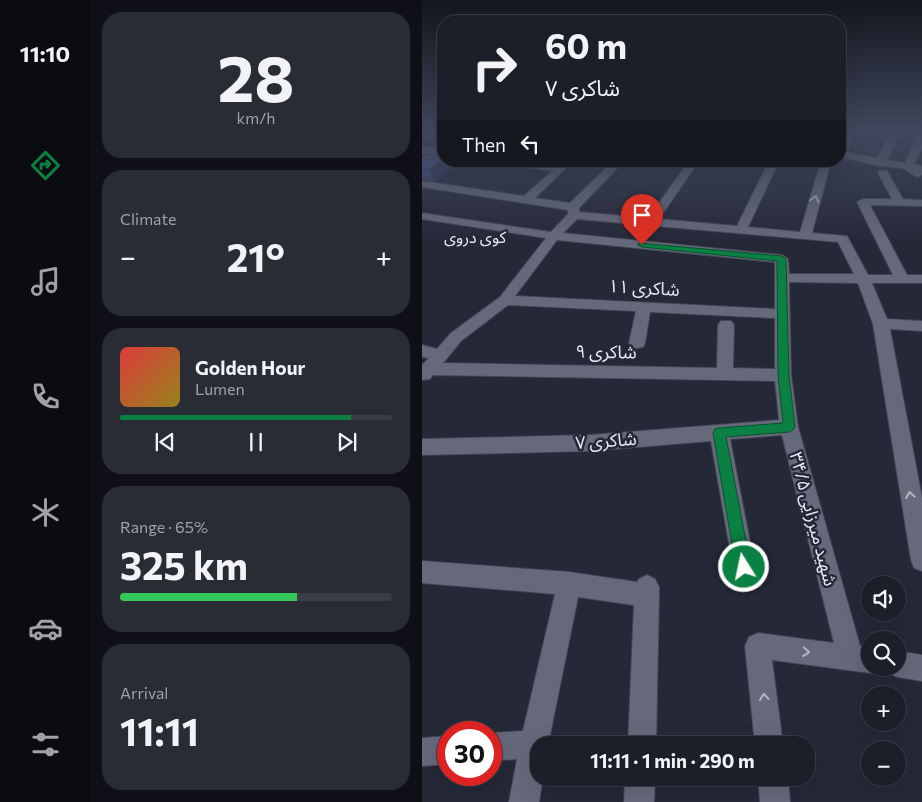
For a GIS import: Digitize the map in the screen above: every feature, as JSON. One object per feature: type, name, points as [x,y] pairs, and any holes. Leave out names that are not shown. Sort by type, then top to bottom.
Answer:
[{"type":"street","points":[[425,373],[456,337],[505,300],[573,211],[612,168]]},
{"type":"street","points":[[650,222],[689,168]]},
{"type":"street","points":[[740,230],[770,168]]},
{"type":"street","points":[[805,236],[824,168]]},
{"type":"street","points":[[881,168],[900,203]]},
{"type":"street","points":[[908,168],[922,177]]},
{"type":"street","points":[[526,200],[560,169]]},
{"type":"street","points":[[422,184],[526,200],[573,211],[650,222],[843,239],[863,278],[881,324],[922,560]]},
{"type":"street","points":[[902,279],[863,202],[922,203]]},
{"type":"street","points":[[422,216],[554,236]]},
{"type":"street","name":"شهید میرزایی ۳۴/۵","points":[[554,236],[782,259],[783,375],[789,427],[860,659]]},
{"type":"street","points":[[782,278],[922,279]]},
{"type":"street","name":"شاکری ۱۱","points":[[505,300],[782,314]]},
{"type":"street","points":[[638,343],[644,307]]},
{"type":"street","points":[[881,324],[922,326]]},
{"type":"street","points":[[725,374],[726,325]]},
{"type":"street","points":[[422,351],[439,355]]},
{"type":"street","name":"شاکری ۹","points":[[425,373],[783,375]]},
{"type":"street","name":"شاکری ۷","points":[[422,447],[590,444],[789,427]]},
{"type":"street","points":[[719,433],[744,567]]},
{"type":"street","points":[[422,572],[647,591],[642,736]]},
{"type":"street","points":[[536,736],[569,584]]},
{"type":"street","points":[[768,736],[758,646],[860,659]]},
{"type":"street","points":[[906,665],[922,668]]},
{"type":"street","points":[[502,746],[530,744]]},
{"type":"street","points":[[422,752],[437,751]]},
{"type":"street","points":[[524,802],[530,767]]},
{"type":"street","points":[[639,802],[640,786]]},
{"type":"street","points":[[774,786],[775,802]]},
{"type":"district","name":"کوی دروی","points":[[475,237]]},
{"type":"route","points":[[642,245],[782,259],[783,375],[789,427],[719,433],[744,567]]}]
